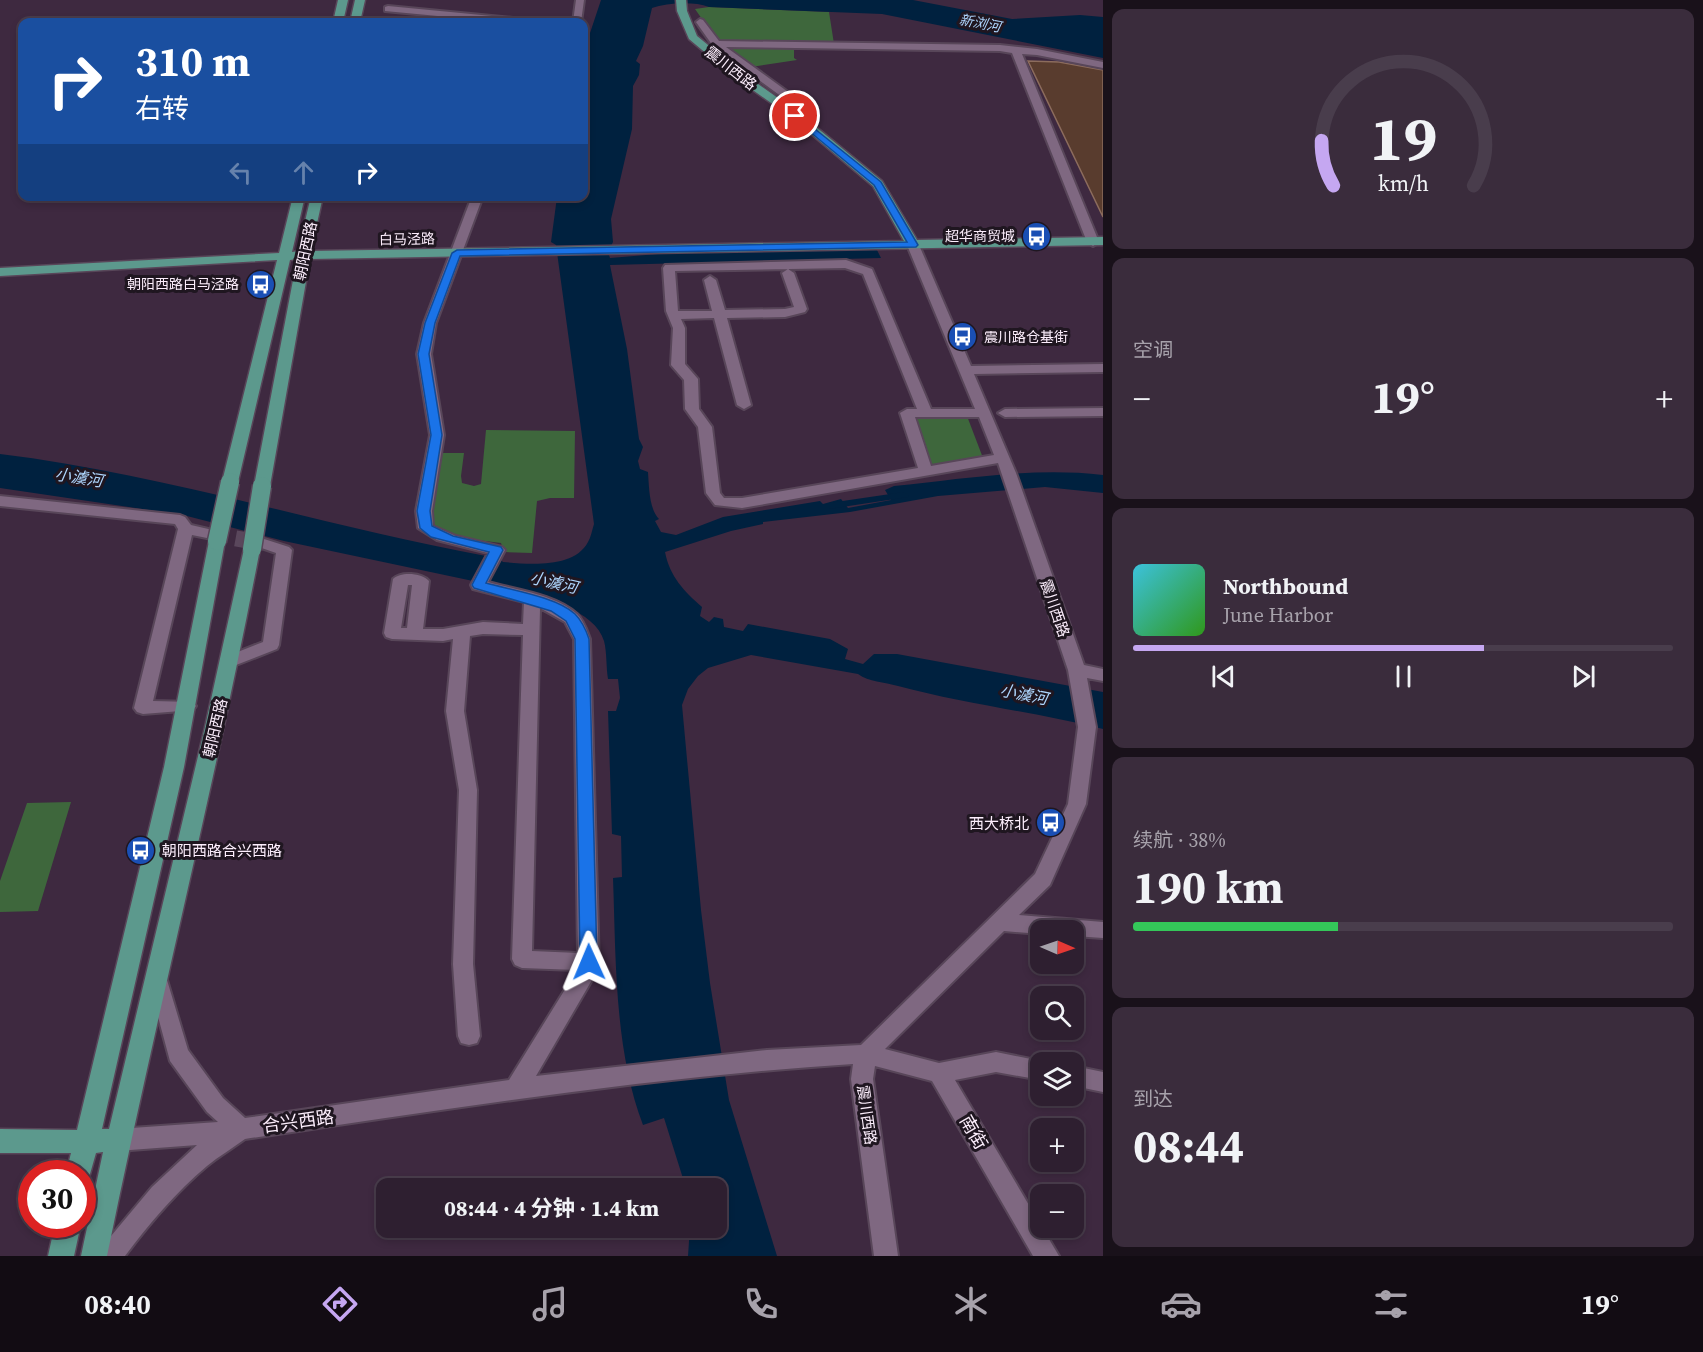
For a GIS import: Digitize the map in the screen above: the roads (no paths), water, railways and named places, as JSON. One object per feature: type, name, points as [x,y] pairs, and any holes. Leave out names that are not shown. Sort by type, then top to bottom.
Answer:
[{"type":"main road","points":[[339,18],[343,0]]},
{"type":"main road","points":[[356,18],[360,0]]},
{"type":"main road","name":"震川西路","points":[[681,6],[693,37],[736,74],[805,123],[878,184],[913,245]]},
{"type":"main road","name":"朝阳西路","points":[[82,1160],[187,706],[214,538],[230,482],[298,201]]},
{"type":"main road","name":"朝阳西路","points":[[94,1256],[117,1140],[231,661],[256,546],[262,486],[316,201]]},
{"type":"main road","name":"白马泾路","points":[[0,272],[304,255],[1098,241]]},
{"type":"main road","name":"合兴西路","points":[[7,1141],[117,1140]]},
{"type":"main road","points":[[61,1256],[65,1238]]},
{"type":"street","points":[[578,18],[580,0]]},
{"type":"street","points":[[388,9],[482,18]]},
{"type":"street","points":[[700,22],[716,44],[802,107],[805,123]]},
{"type":"street","points":[[716,44],[1000,48],[1038,52],[1103,65]]},
{"type":"street","points":[[1016,51],[1098,241]]},
{"type":"street","points":[[476,201],[430,323],[424,354],[436,435],[423,511],[426,528],[436,534],[497,550],[479,585],[556,608],[571,618],[582,639],[589,968],[516,1089]]},
{"type":"street","name":"震川西路","points":[[886,1256],[862,1079],[866,1054],[1043,879],[1077,804],[1087,727],[1079,678],[1009,473],[913,245]]},
{"type":"street","points":[[926,413],[867,272],[846,264],[669,268],[674,315],[679,328],[678,364],[691,379],[692,409],[705,427],[713,493],[720,502],[742,503],[1003,458]]},
{"type":"street","points":[[674,315],[785,314],[801,309],[788,273]]},
{"type":"street","points":[[710,280],[744,405]]},
{"type":"street","points":[[966,370],[1103,368]]},
{"type":"street","points":[[1005,413],[1103,412]]},
{"type":"street","points":[[926,472],[907,413],[984,413]]},
{"type":"street","points":[[0,501],[180,520],[186,529],[214,538]]},
{"type":"street","points":[[186,529],[143,708],[187,706]]},
{"type":"street","points":[[231,661],[271,645],[284,550],[256,546]]},
{"type":"street","points":[[532,601],[522,959],[589,962]]},
{"type":"street","points":[[414,634],[443,635],[483,628],[532,630]]},
{"type":"street","points":[[462,632],[455,711],[468,790],[463,964],[469,1036]]},
{"type":"street","points":[[1079,678],[1103,675]]},
{"type":"street","points":[[999,922],[1103,930]]},
{"type":"street","points":[[111,1256],[128,1233],[178,1177],[197,1159],[241,1129],[214,1105],[178,1054],[157,974]]},
{"type":"street","points":[[866,1054],[939,1073],[996,1062],[1030,1068]]},
{"type":"street","name":"合兴西路","points":[[117,1140],[241,1129],[579,1080],[767,1060],[866,1054]]},
{"type":"street","name":"南街","points":[[939,1073],[1047,1256]]},
{"type":"street","points":[[1084,1078],[1103,1082]]},
{"type":"water","points":[[601,0],[913,0],[1012,19],[1080,15],[1103,17],[1103,58],[882,14],[672,4],[652,8],[643,46],[636,61],[640,64],[639,75],[633,86],[632,129],[611,219],[613,242],[608,252],[610,258],[670,253],[875,246],[881,258],[610,265],[627,349],[639,439],[643,447],[638,461],[640,469],[648,472],[651,503],[659,519],[655,521],[661,532],[676,535],[723,517],[820,501],[823,504],[841,499],[848,508],[891,500],[885,490],[894,486],[1024,473],[1103,475],[1103,493],[1045,487],[938,496],[850,512],[763,522],[763,524],[731,531],[665,552],[670,569],[679,583],[702,607],[700,616],[709,622],[714,617],[723,619],[724,627],[743,631],[748,624],[830,639],[848,649],[845,659],[863,664],[874,654],[897,654],[1103,692],[1103,729],[923,692],[872,680],[858,674],[751,655],[708,668],[688,689],[682,705],[710,983],[729,1100],[777,1256],[688,1256],[689,1238],[727,1238],[727,1178],[683,1178],[664,1118],[643,1125],[634,1096],[626,1066],[618,1003],[615,940],[613,878],[622,877],[621,836],[612,834],[608,711],[616,711],[620,698],[618,679],[608,679],[604,641],[597,628],[586,617],[571,608],[535,595],[486,582],[500,559],[503,562],[537,564],[562,561],[581,551],[591,536],[594,524],[556,245],[551,242],[556,201],[588,201],[588,39]]},
{"type":"water","name":"小澞河","points":[[0,454],[123,474],[486,556],[473,581],[284,541],[183,515],[0,488]]},
{"type":"waterway","points":[[829,506],[904,495]]},
{"type":"tunnel","points":[[212,534],[261,543]]},
{"type":"place","name":"超华商贸城","points":[[1036,236]]},
{"type":"place","name":"朝阳西路白马泾路","points":[[260,284]]},
{"type":"place","name":"震川路仓基街","points":[[963,337]]},
{"type":"place","name":"西大桥北","points":[[1050,823]]},
{"type":"place","name":"朝阳西路合兴西路","points":[[141,850]]},
{"type":"water label","name":"新浏河","points":[[980,23]]}]
